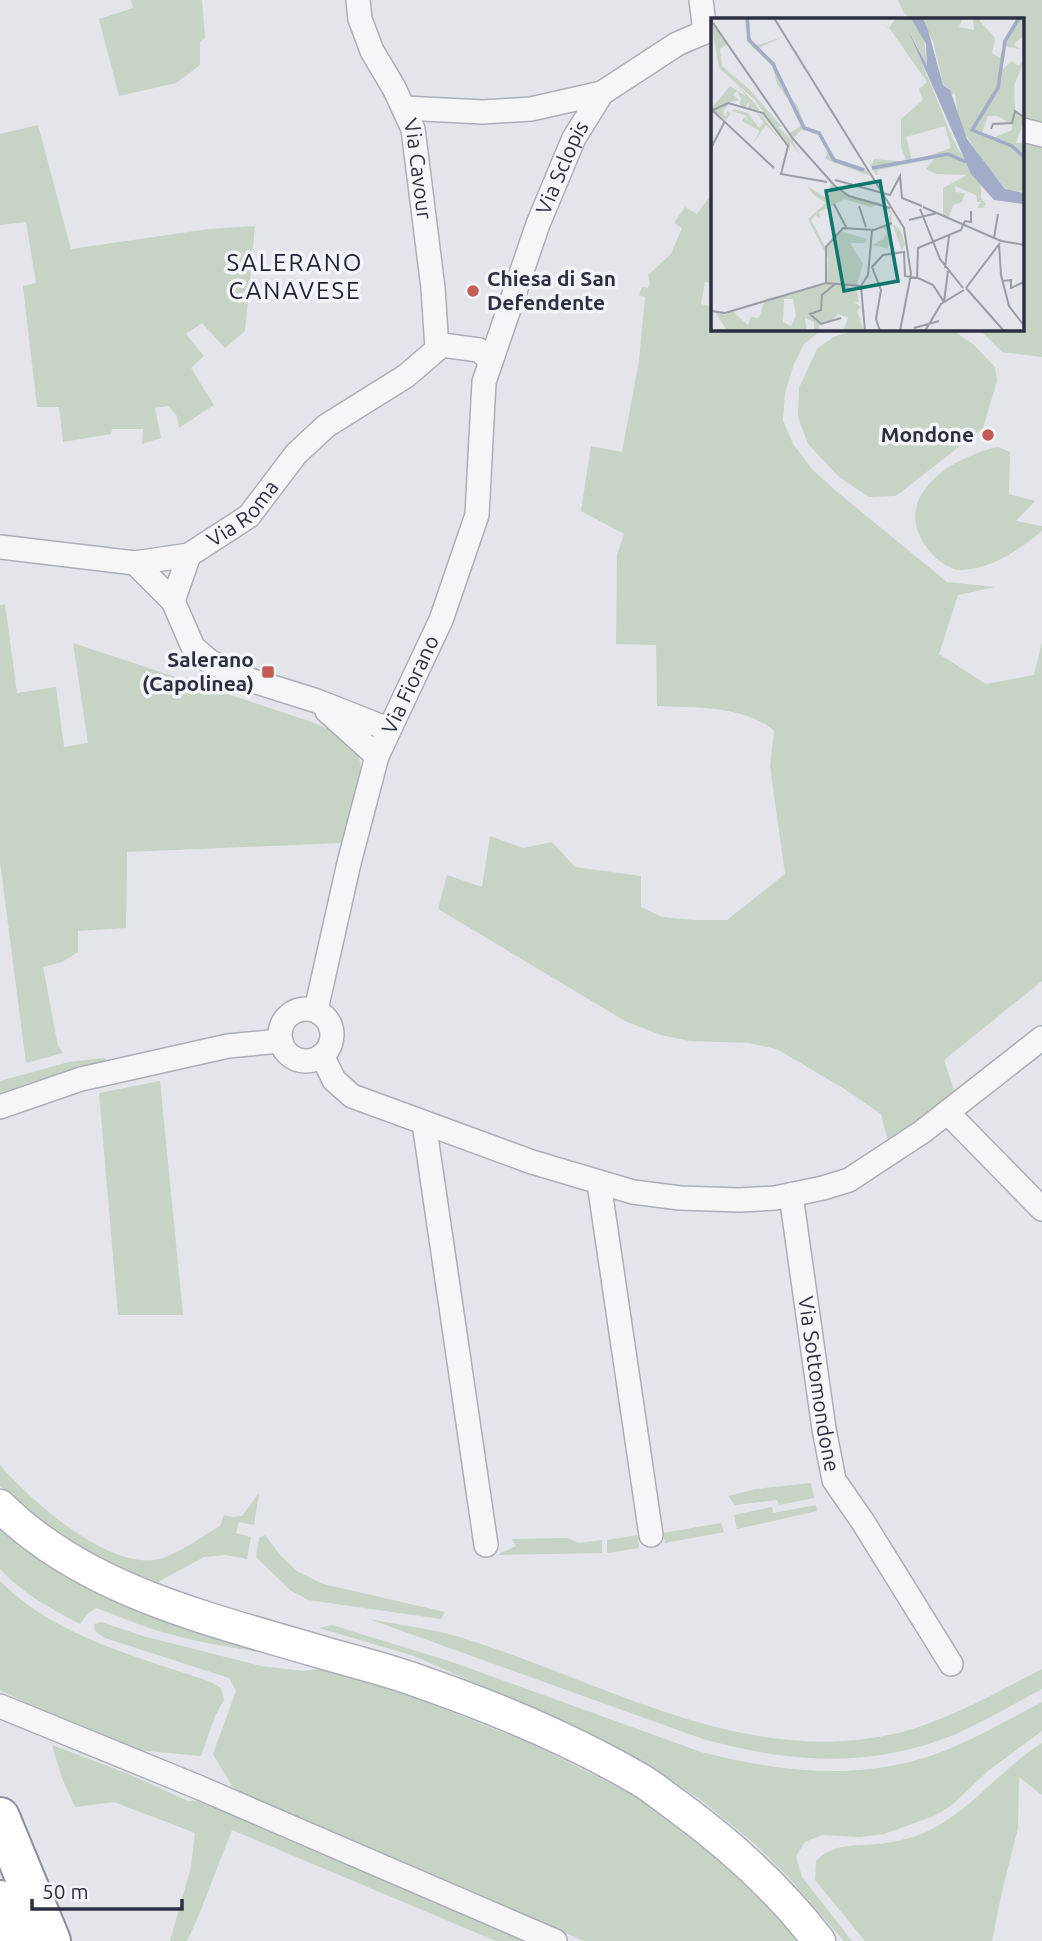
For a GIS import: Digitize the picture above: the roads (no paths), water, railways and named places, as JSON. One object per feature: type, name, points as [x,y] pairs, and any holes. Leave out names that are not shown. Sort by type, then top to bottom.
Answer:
[{"type":"highway","points":[[0,1817],[51,1941]]},
{"type":"highway","points":[[0,1900],[17,1941]]},
{"type":"main road","points":[[0,1506],[15,1521],[66,1558],[145,1597],[226,1624],[421,1681],[546,1731],[640,1780],[700,1823],[758,1874],[819,1941]]},
{"type":"street","name":"Via Cavour","points":[[358,0],[360,19],[372,51],[413,129],[433,288],[437,349]]},
{"type":"street","points":[[701,0],[709,34]]},
{"type":"street","name":"Via Sclopis","points":[[491,361],[538,224],[573,138],[601,93],[677,44],[709,34]]},
{"type":"street","points":[[404,108],[483,112],[531,109],[601,93]]},
{"type":"street","points":[[1024,130],[1042,135]]},
{"type":"street","points":[[437,349],[442,345],[479,350],[491,361]]},
{"type":"street","name":"Via Roma","points":[[0,547],[135,563],[189,555],[249,516],[296,454],[326,426],[406,376],[437,349]]},
{"type":"street","name":"Via Fiorano","points":[[316,1010],[349,863],[377,756],[441,620],[477,515],[484,382],[491,361]]},
{"type":"street","points":[[173,601],[189,555]]},
{"type":"street","points":[[135,563],[173,601],[193,647],[209,661],[247,679],[317,701],[388,729]]},
{"type":"street","points":[[317,701],[377,756]]},
{"type":"street","points":[[304,1008],[316,1010],[328,1020],[333,1035],[328,1050],[311,1060],[298,1059],[287,1052],[281,1041],[280,1029],[285,1019],[293,1012],[304,1008]]},
{"type":"street","points":[[322,1055],[334,1080],[352,1096],[424,1123],[632,1192],[680,1198],[740,1200],[775,1198],[849,1180],[910,1141],[1042,1038]]},
{"type":"street","points":[[6,1107],[81,1079],[228,1046],[281,1041]]},
{"type":"street","points":[[948,1113],[1042,1209]]},
{"type":"street","points":[[424,1123],[486,1545]]},
{"type":"street","points":[[599,1183],[651,1535]]},
{"type":"street","name":"Via Sottomondone","points":[[791,1195],[824,1429],[834,1480],[951,1664]]},
{"type":"street","points":[[0,1706],[198,1787],[555,1941]]},
{"type":"place","name":"Chiesa di San Defendente","points":[[473,291]]},
{"type":"place","name":"Mondone","points":[[988,435]]},
{"type":"place","name":"Salerano (Capolinea)","points":[[268,672]]},
{"type":"district","name":"SALERANO CANAVESE","points":[[295,277]]}]
